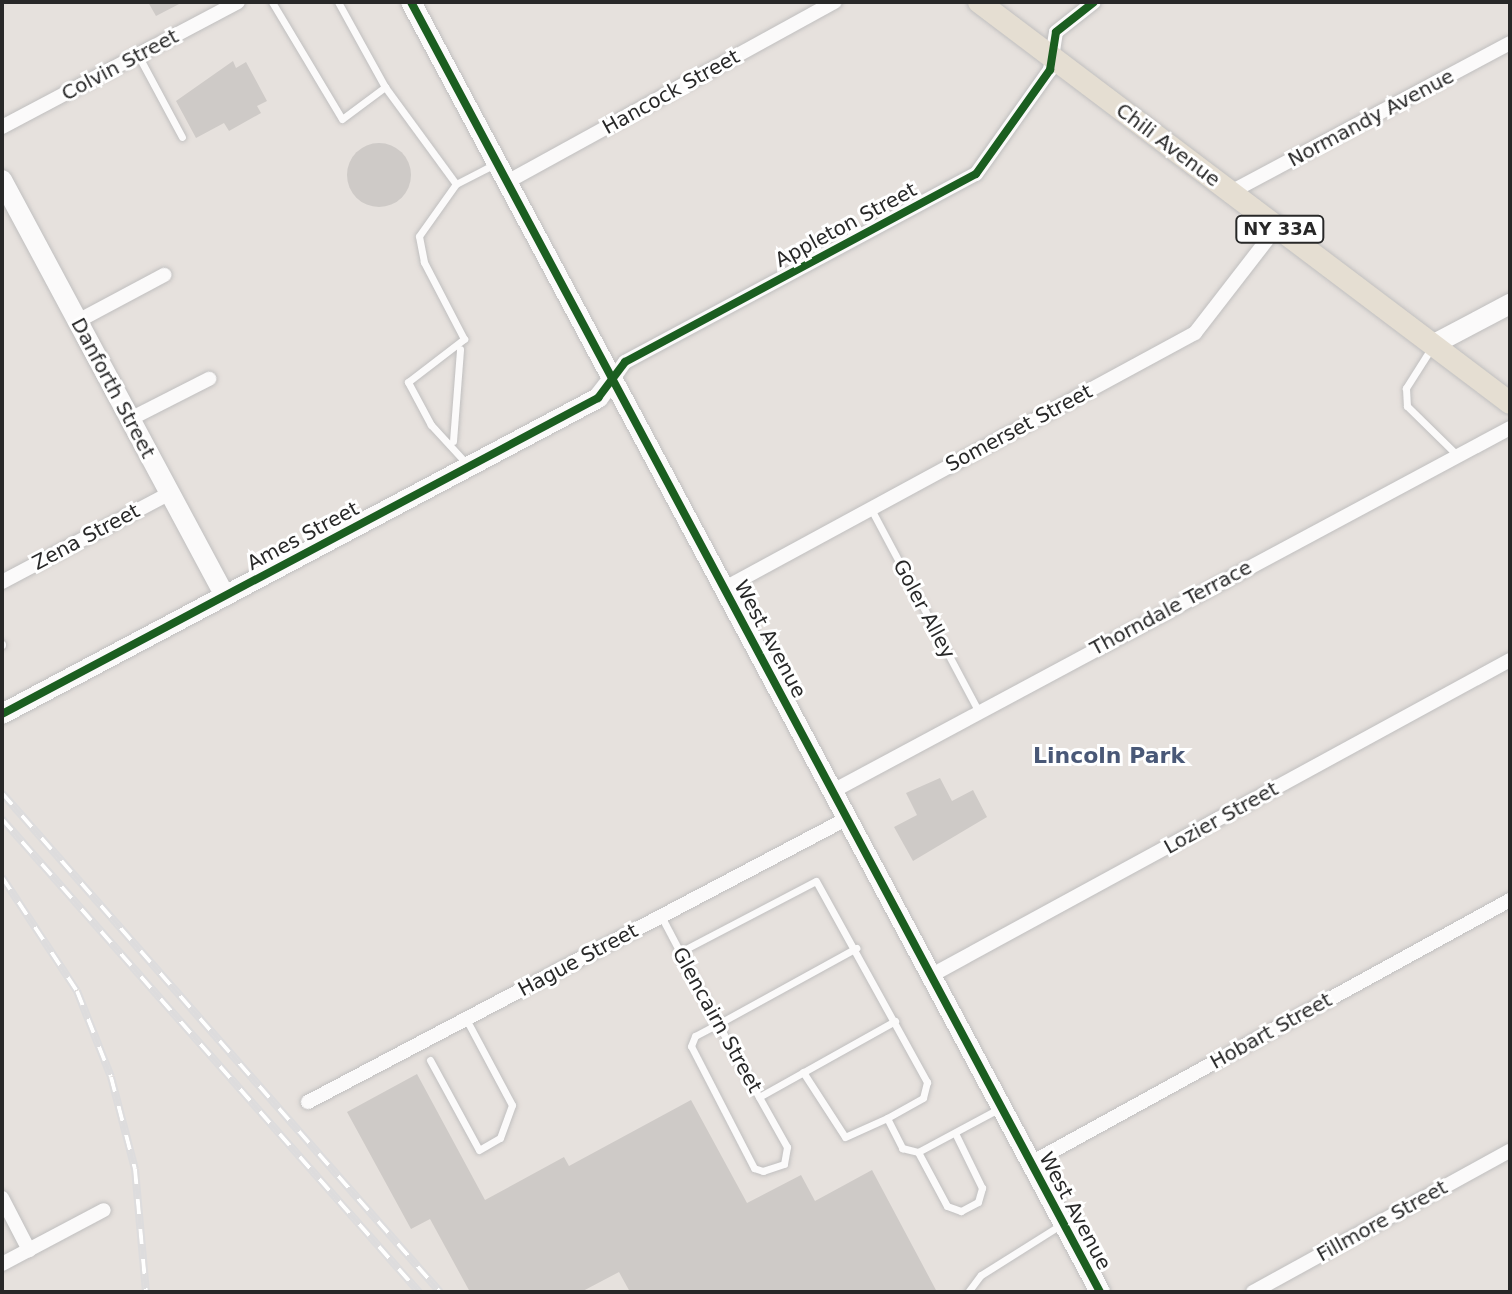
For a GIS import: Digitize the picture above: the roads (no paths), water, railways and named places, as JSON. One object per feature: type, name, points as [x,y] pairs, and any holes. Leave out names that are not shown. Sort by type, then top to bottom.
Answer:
[{"type":"main road","name":"West Avenue","points":[[411,2],[1100,1292]]},
{"type":"main road","name":"Chili Avenue","points":[[979,2],[1510,403]]},
{"type":"main road","name":"Danforth Street","points":[[2,180],[225,596]]},
{"type":"main road","points":[[1434,344],[1510,304]]},
{"type":"main road","name":"Ames Street","points":[[2,714],[598,398],[613,379]]},
{"type":"street","name":"Colvin Street","points":[[2,127],[238,2]]},
{"type":"street","name":"Hancock Street","points":[[507,182],[835,2]]},
{"type":"street","name":"Appleton Street","points":[[613,379],[625,362],[976,174],[1050,70],[1049,56],[1071,14],[1094,2]]},
{"type":"street","name":"Normandy Avenue","points":[[1231,192],[1510,43]]},
{"type":"street","name":"Somerset Street","points":[[725,588],[1195,333],[1277,227]]},
{"type":"street","points":[[78,321],[164,275]]},
{"type":"street","points":[[130,419],[209,379]]},
{"type":"street","name":"Thorndale Terrace","points":[[833,791],[978,710],[1510,428]]},
{"type":"street","name":"Zena Street","points":[[2,582],[170,493]]},
{"type":"street","name":"Lozier Street","points":[[932,975],[1510,660]]},
{"type":"street","name":"Hague Street","points":[[308,1102],[848,818]]},
{"type":"street","name":"Hobart Street","points":[[1031,1163],[1510,900]]},
{"type":"street","name":"Fillmore Street","points":[[1253,1292],[1510,1151]]},
{"type":"street","points":[[2,1198],[29,1250]]},
{"type":"street","points":[[2,1264],[104,1210]]},
{"type":"lane","points":[[272,2],[342,119],[385,87]]},
{"type":"lane","points":[[338,2],[385,87],[456,184]]},
{"type":"lane","points":[[138,55],[182,137]]},
{"type":"lane","points":[[453,441],[460,349],[464,335],[424,262],[419,236],[456,184],[497,163]]},
{"type":"lane","points":[[1434,344],[1406,388],[1407,406],[1458,456]]},
{"type":"lane","points":[[460,349],[407,380],[431,425],[453,441],[467,465]]},
{"type":"lane","name":"Goler Alley","points":[[870,507],[978,710]]},
{"type":"lane","points":[[680,952],[816,881],[895,1021],[928,1091],[887,1118],[845,1137],[803,1072]]},
{"type":"lane","name":"Glencairn Street","points":[[661,916],[775,1124],[788,1157],[763,1171],[754,1168],[693,1057],[695,1036],[718,1024]]},
{"type":"lane","points":[[718,1024],[856,948]]},
{"type":"lane","points":[[430,1060],[479,1150],[500,1138],[512,1105],[466,1019]]},
{"type":"lane","points":[[759,1097],[895,1021]]},
{"type":"lane","points":[[887,1118],[902,1148],[918,1152],[1002,1107]]},
{"type":"lane","points":[[918,1152],[947,1206],[961,1211],[978,1202],[982,1188],[955,1133]]},
{"type":"lane","points":[[968,1292],[981,1275],[1064,1223]]},
{"type":"railway","points":[[2,793],[440,1292]]},
{"type":"railway","points":[[2,819],[419,1292]]},
{"type":"railway","points":[[2,877],[77,991],[111,1077],[135,1169],[146,1292]]},
{"type":"district","name":"Lincoln Park","points":[[1109,756]]}]
